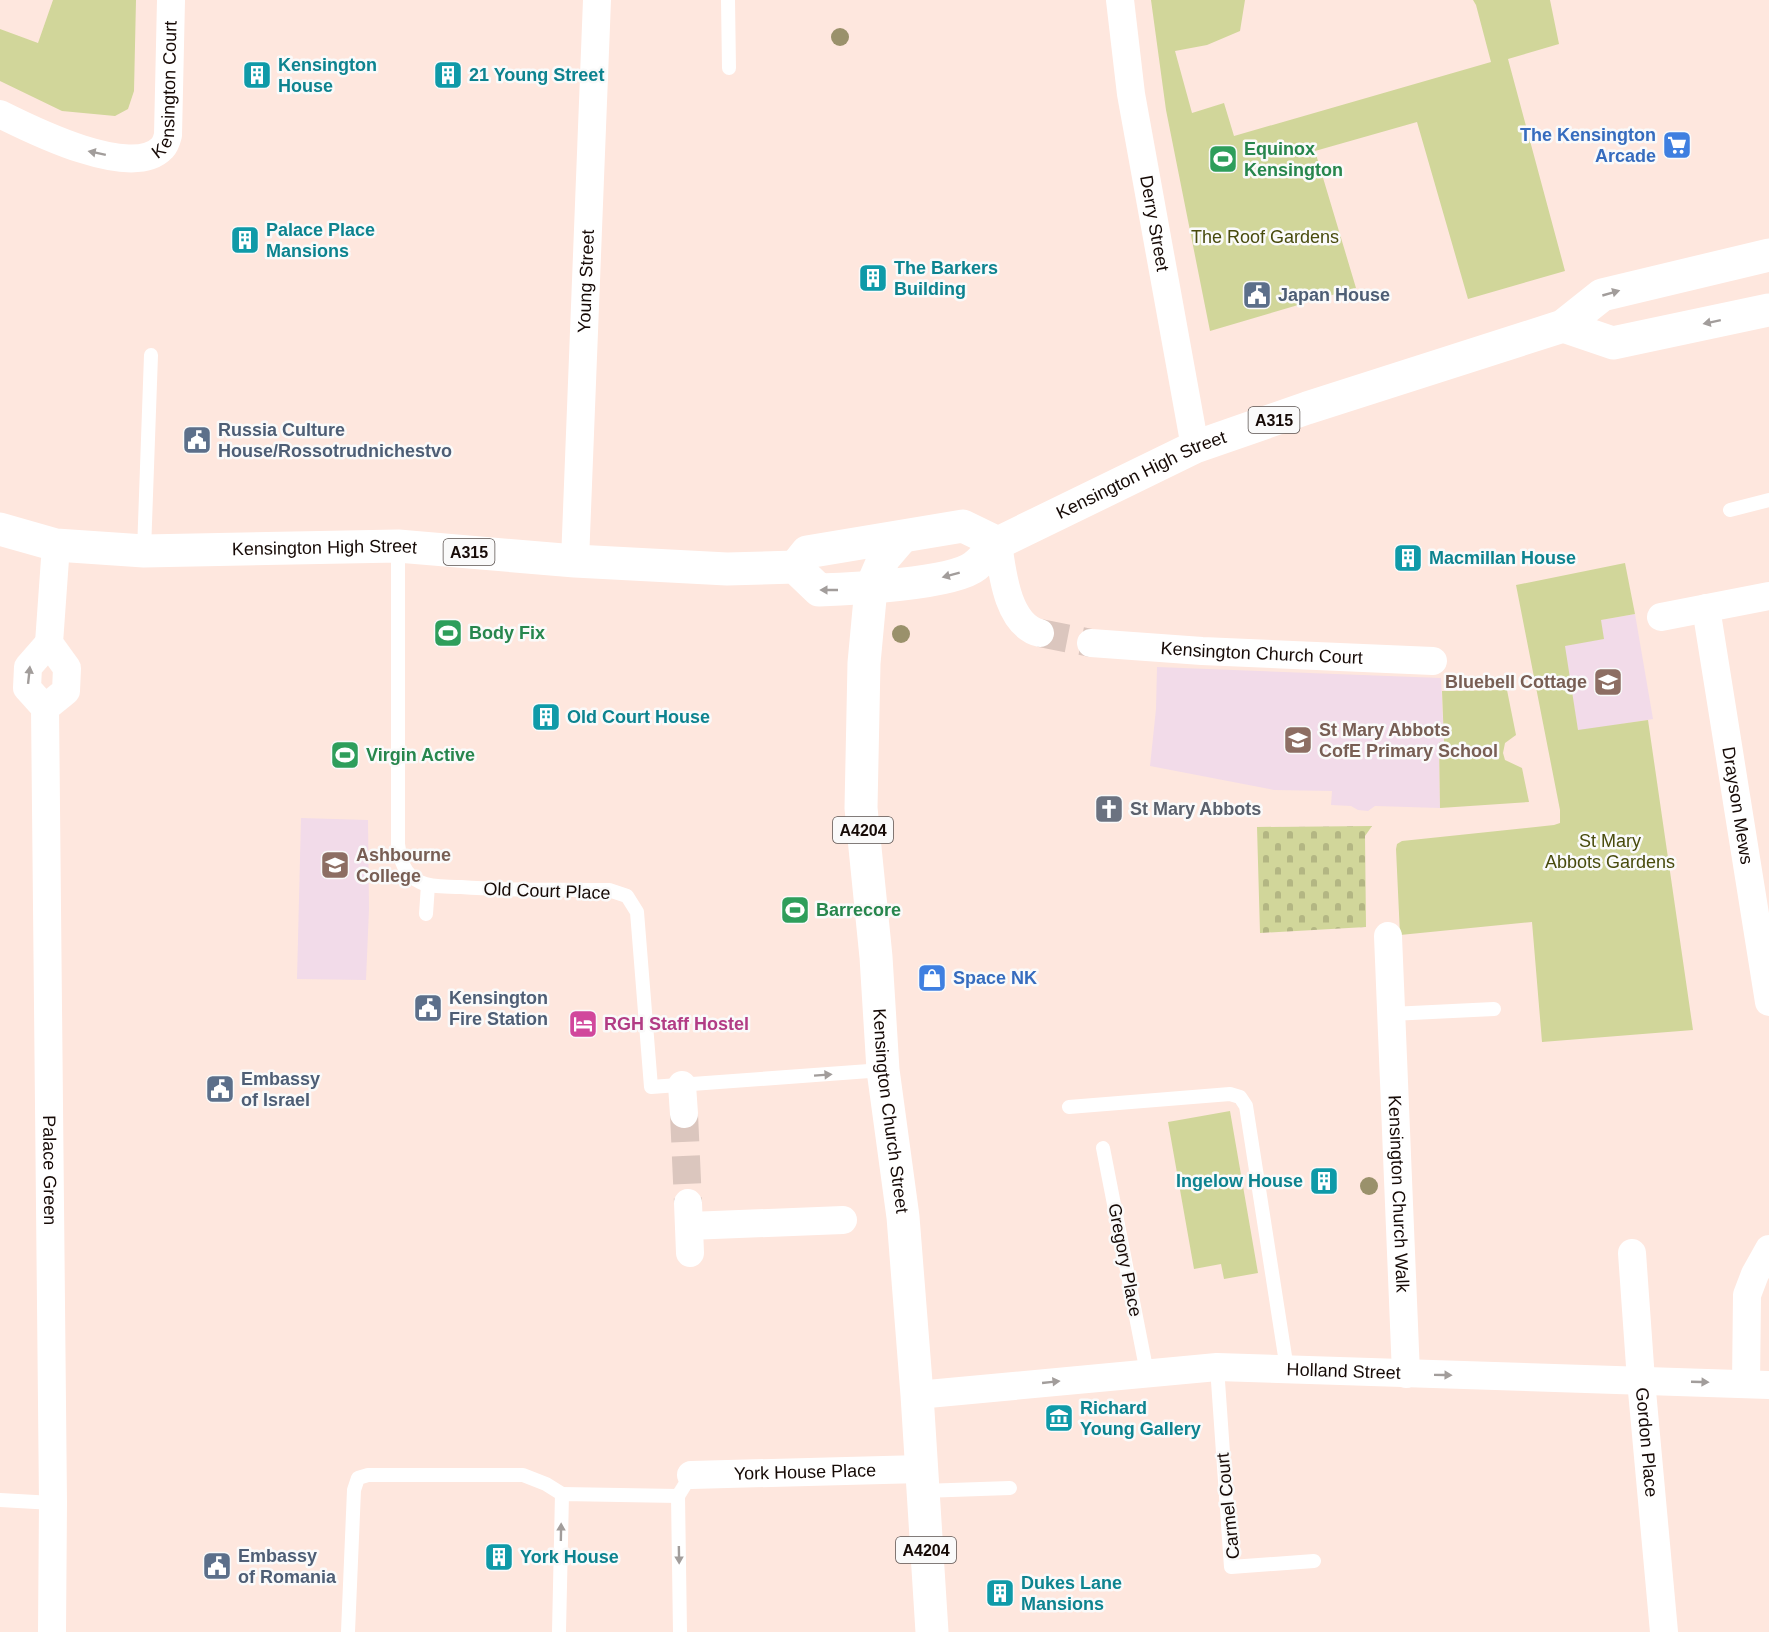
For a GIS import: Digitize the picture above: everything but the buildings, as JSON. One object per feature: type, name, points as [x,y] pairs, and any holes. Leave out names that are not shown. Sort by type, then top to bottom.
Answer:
[{"type":"main road","name":"Kensington High Street","points":[[871,588],[947,576],[974,568],[998,543],[1195,447],[1307,408],[1563,326],[1602,295],[1769,255]]},
{"type":"main road","points":[[1563,326],[1613,343],[1769,310]]},
{"type":"main road","name":"Kensington High Street","points":[[0,529],[56,544],[144,551],[398,546],[575,561],[727,568],[808,558],[871,539],[902,537],[963,526],[998,543]]},
{"type":"main road","name":"A4204","points":[[871,588],[884,558],[902,537]]},
{"type":"main road","points":[[808,558],[852,566],[871,588]]},
{"type":"main road","name":"Kensington Church Street","points":[[871,588],[864,663],[861,808],[876,957],[884,1070],[903,1217],[932,1632]]},
{"type":"street","name":"Kensington Court","points":[[0,114],[34,131],[78,148],[125,159],[142,158],[164,147],[168,135],[171,0]]},
{"type":"street","name":"Young Street","points":[[575,561],[597,0]]},
{"type":"street","name":"Derry Street","points":[[1120,0],[1131,94],[1195,447]]},
{"type":"street","points":[[998,543],[1005,585],[1016,615],[1030,631],[1040,633]]},
{"type":"street","name":"Palace Green","points":[[52,1632],[53,1503],[45,708],[27,688],[28,667],[49,643],[56,544]]},
{"type":"street","points":[[1661,617],[1769,596]]},
{"type":"street","name":"Drayson Mews","points":[[1706,608],[1769,1002]]},
{"type":"street","name":"Kensington Church Court","points":[[1091,643],[1202,651],[1433,661]]},
{"type":"street","name":"Kensington Church Walk","points":[[1388,936],[1406,1374]]},
{"type":"street","points":[[682,1084],[684,1114]]},
{"type":"street","points":[[689,1228],[843,1220]]},
{"type":"street","points":[[1758,1384],[1747,1295],[1755,1274],[1769,1249]]},
{"type":"street","name":"Gordon Place","points":[[1632,1252],[1664,1632]]},
{"type":"street","name":"Holland Street","points":[[917,1395],[1217,1367],[1758,1384]]},
{"type":"street","name":"York House Place","points":[[684,1486],[921,1480]]},
{"type":"lane","points":[[728,0],[729,68]]},
{"type":"lane","points":[[144,551],[151,355]]},
{"type":"lane","points":[[1730,510],[1769,500]]},
{"type":"lane","points":[[398,546],[398,844],[400,860],[408,874],[418,882],[428,885],[426,914]]},
{"type":"lane","name":"Old Court Place","points":[[428,885],[480,889],[609,890],[627,896],[638,912],[651,1087],[884,1070]]},
{"type":"lane","points":[[1391,1014],[1494,1009]]},
{"type":"lane","points":[[1069,1107],[1230,1094],[1240,1097],[1245,1106],[1287,1368]]},
{"type":"lane","name":"Gregory Place","points":[[1103,1148],[1147,1373]]},
{"type":"lane","name":"Carmel Court","points":[[1217,1367],[1231,1567],[1314,1561]]},
{"type":"lane","points":[[348,1632],[354,1490],[358,1478],[368,1475],[523,1475],[546,1484],[562,1494],[684,1486],[680,1632]]},
{"type":"lane","points":[[921,1480],[1010,1488]]},
{"type":"lane","points":[[559,1632],[562,1494]]},
{"type":"lane","points":[[0,1500],[53,1503]]},
{"type":"shaded area","name":"Bluebell Cottage","points":[[1635,614],[1653,719],[1578,731],[1564,645],[1603,639],[1600,620]]},
{"type":"shaded area","name":"St Mary Abbots CofE Primary School","points":[[1157,667],[1441,678],[1444,743],[1439,743],[1440,808],[1375,806],[1368,811],[1358,810],[1351,806],[1331,805],[1332,791],[1274,790],[1150,766],[1156,709]]},
{"type":"shaded area","name":"Ashbourne College","points":[[301,818],[368,820],[369,909],[366,980],[297,979]]},
{"type":"green space","points":[[53,0],[136,0],[134,91],[128,109],[115,116],[62,111],[0,81],[0,29],[38,43]]},
{"type":"green space","name":"The Roof Gardens","points":[[1151,0],[1245,0],[1240,31],[1207,45],[1175,51],[1192,113],[1224,103],[1234,136],[1491,62],[1473,0],[1550,0],[1559,44],[1508,59],[1565,271],[1468,299],[1417,122],[1315,151],[1356,288],[1210,331],[1166,110]]},
{"type":"green space","name":"St Mary Abbots Gardens","points":[[1625,563],[1635,614],[1601,620],[1604,639],[1565,646],[1578,730],[1648,720],[1693,1030],[1542,1042],[1532,922],[1400,935],[1396,849],[1397,844],[1402,841],[1560,823],[1560,810],[1516,585]]},
{"type":"green space","points":[[1507,690],[1516,735],[1505,743],[1503,753],[1505,760],[1522,768],[1529,802],[1440,808],[1439,742],[1444,742],[1442,691]]},
{"type":"green space","points":[[1372,826],[1365,836],[1366,927],[1260,933],[1257,827]]},
{"type":"green space","points":[[1230,1111],[1258,1273],[1224,1279],[1221,1264],[1194,1269],[1168,1122]]},
{"type":"tunnel","points":[[1040,633],[1091,643]]},
{"type":"tunnel","points":[[684,1114],[688,1203]]},
{"type":"place","name":"Kensington House","points":[[257,75]]},
{"type":"place","name":"21 Young Street","points":[[448,75]]},
{"type":"place","name":"The Kensington Arcade","points":[[1677,145]]},
{"type":"place","name":"Equinox Kensington","points":[[1223,159]]},
{"type":"place","name":"Palace Place Mansions","points":[[245,240]]},
{"type":"place","name":"The Barkers Building","points":[[873,278]]},
{"type":"place","name":"Japan House","points":[[1257,295]]},
{"type":"place","name":"Russia Culture House/Rossotrudnichestvo","points":[[197,440]]},
{"type":"place","name":"Macmillan House","points":[[1408,558]]},
{"type":"place","name":"Body Fix","points":[[448,633]]},
{"type":"place","name":"Bluebell Cottage","points":[[1608,682]]},
{"type":"place","name":"Old Court House","points":[[546,717]]},
{"type":"place","name":"St Mary Abbots CofE Primary School","points":[[1298,740]]},
{"type":"place","name":"Virgin Active","points":[[345,755]]},
{"type":"place","name":"St Mary Abbots","points":[[1109,809]]},
{"type":"place","name":"Ashbourne College","points":[[335,865]]},
{"type":"place","name":"Barrecore","points":[[795,910]]},
{"type":"place","name":"Space NK","points":[[932,978]]},
{"type":"place","name":"Kensington Fire Station","points":[[428,1008]]},
{"type":"place","name":"RGH Staff Hostel","points":[[583,1024]]},
{"type":"place","name":"Embassy of Israel","points":[[220,1089]]},
{"type":"place","name":"Ingelow House","points":[[1324,1181]]},
{"type":"place","name":"Richard Young Gallery","points":[[1059,1418]]},
{"type":"place","name":"York House","points":[[499,1557]]},
{"type":"place","name":"Embassy of Romania","points":[[217,1566]]},
{"type":"place","name":"Dukes Lane Mansions","points":[[1000,1593]]}]
